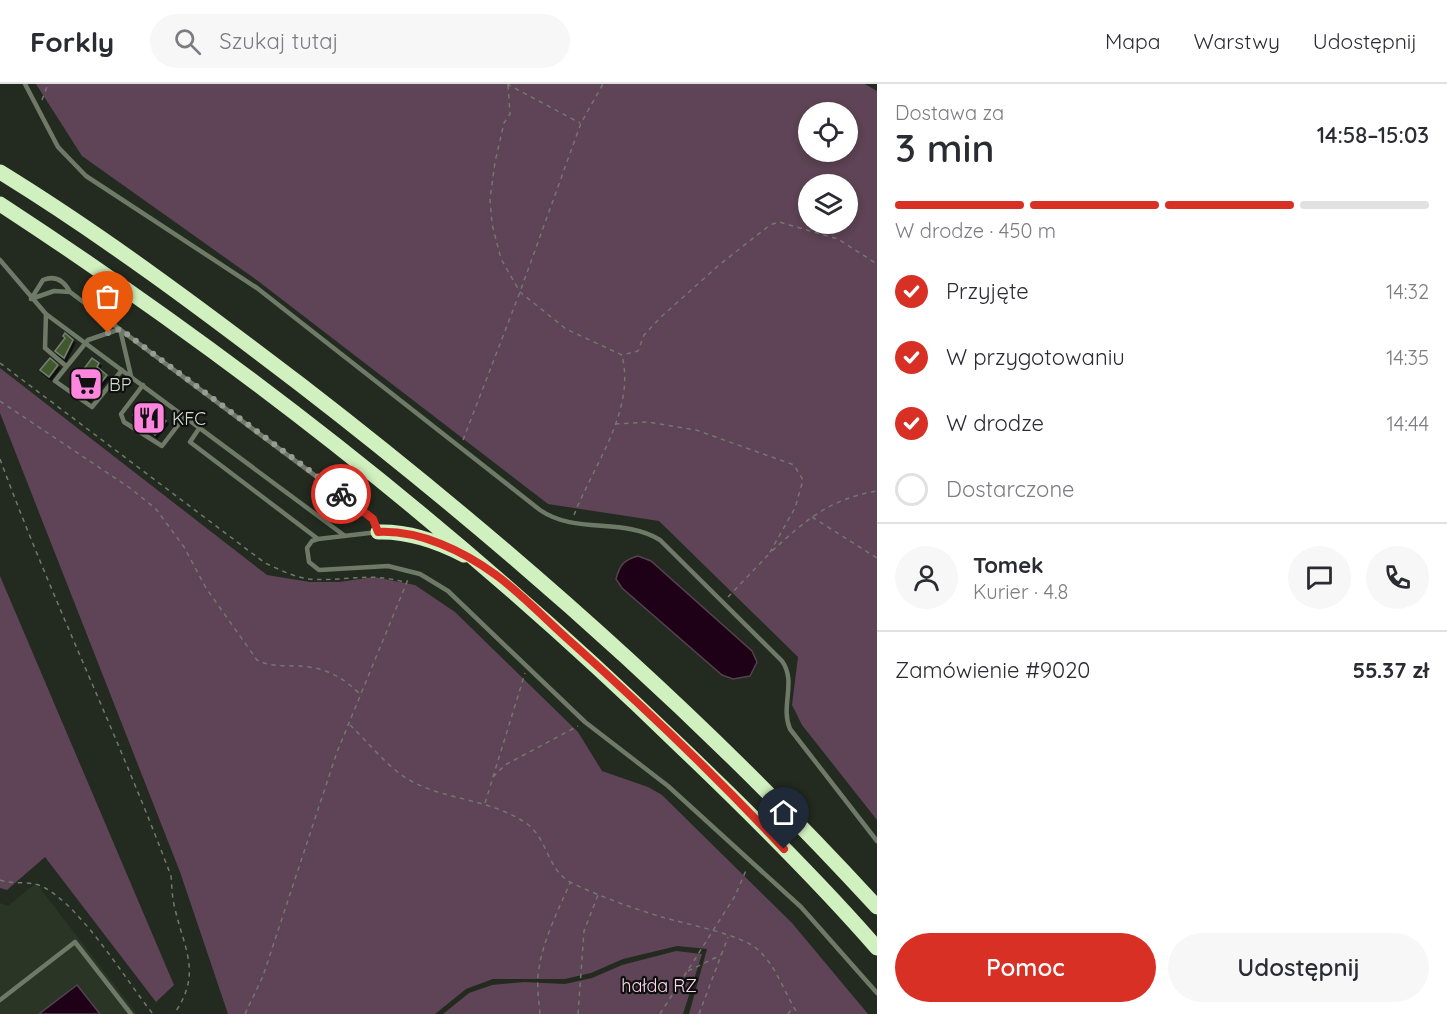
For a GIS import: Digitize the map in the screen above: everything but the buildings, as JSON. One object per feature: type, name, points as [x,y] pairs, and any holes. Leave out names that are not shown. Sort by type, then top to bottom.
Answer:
[{"type":"highway","points":[[0,172],[215,320],[417,475],[621,651],[762,787],[877,907]]},
{"type":"highway","points":[[0,204],[198,339],[401,495],[496,575],[602,670],[755,818],[877,948]]},
{"type":"highway","points":[[378,532],[407,534],[432,541],[464,555],[496,575]]},
{"type":"lane","points":[[25,84],[58,147],[86,176],[256,288],[540,510],[551,517],[571,524],[646,531],[666,546],[785,665],[789,682],[786,713],[790,729],[877,841]]},
{"type":"lane","points":[[0,260],[46,314],[345,536]]},
{"type":"lane","points":[[31,299],[37,286],[48,278],[59,280],[70,292],[367,514],[375,522],[378,532],[312,541],[307,548],[309,562],[315,568],[324,571],[378,566],[420,574],[448,591],[585,723],[668,786],[810,916],[877,993]]},
{"type":"lane","points":[[31,299],[54,291],[70,292]]},
{"type":"lane","points":[[46,314],[45,348],[66,366]]},
{"type":"lane","points":[[120,329],[91,338],[84,343],[55,381],[92,407],[122,370]]},
{"type":"lane","points":[[120,329],[130,376]]},
{"type":"lane","points":[[143,385],[122,414],[124,422],[162,446],[185,416]]},
{"type":"lane","points":[[201,428],[190,442],[318,539]]},
{"type":"lane","points":[[0,1000],[75,942],[131,1014]]},
{"type":"path","points":[[38,107],[48,84]]},
{"type":"path","points":[[508,84],[581,123]]},
{"type":"path","points":[[508,84],[510,114],[504,123],[495,162],[490,199],[492,224],[501,259],[520,292],[566,329],[622,355],[638,351],[644,335],[662,316],[719,265],[770,225],[779,222],[838,239],[877,264]]},
{"type":"path","points":[[460,447],[520,292],[581,123],[603,84]]},
{"type":"path","points":[[571,524],[615,424],[624,388],[625,368],[622,355]]},
{"type":"path","points":[[0,363],[265,563],[306,579],[328,580],[374,575],[407,583],[337,752],[263,976],[246,1014]]},
{"type":"path","points":[[0,401],[130,488],[156,509],[184,547],[206,588],[257,660],[269,666],[310,667],[344,678],[362,696]]},
{"type":"path","points":[[615,424],[648,422],[696,430],[794,465],[803,480],[795,508],[769,554]]},
{"type":"path","points":[[0,459],[26,530],[89,671],[171,876],[174,907],[187,949],[191,977],[186,993],[174,1014]]},
{"type":"path","points":[[723,602],[769,554],[811,516],[838,500],[877,491]]},
{"type":"path","points":[[811,516],[877,558]]},
{"type":"path","points":[[484,804],[526,666]]},
{"type":"path","points":[[493,777],[505,765],[585,723]]},
{"type":"path","points":[[350,725],[404,777],[417,784],[484,804],[527,823],[538,837],[558,872],[570,882],[662,917],[728,936],[756,948],[778,976],[798,1014]]},
{"type":"path","points":[[497,760],[505,765]]},
{"type":"path","points":[[660,1014],[735,896],[750,861]]},
{"type":"path","points":[[0,880],[43,886],[87,926],[153,1014]]},
{"type":"path","points":[[540,1014],[538,978],[540,961],[570,882]]},
{"type":"path","points":[[578,1014],[584,931],[598,894]]},
{"type":"path","points":[[699,1014],[728,936]]},
{"type":"path","points":[[687,972],[721,955]]},
{"type":"path","points":[[783,1014],[788,1014],[793,1006]]},
{"type":"shaded area","points":[[638,556],[651,561],[752,651],[757,662],[750,676],[733,679],[722,675],[622,588],[616,579],[619,570],[623,563]]},
{"type":"shaded area","points":[[36,883],[137,1014],[0,1014],[0,903],[8,906]]},
{"type":"shaded area","points":[[77,985],[100,1014],[39,1014]]},
{"type":"green space","points":[[36,84],[865,84],[877,91],[877,820],[802,725],[792,705],[798,657],[659,521],[548,504],[258,281],[82,156]]},
{"type":"green space","points":[[0,368],[267,575],[310,582],[339,582],[374,577],[415,585],[455,612],[578,732],[602,771],[648,787],[662,795],[792,923],[868,1014],[689,1014],[707,949],[677,946],[623,959],[591,973],[565,979],[493,979],[466,989],[435,1014],[228,1014],[180,872],[0,413]]},
{"type":"green space","points":[[0,576],[174,985],[156,1002],[45,857],[7,890],[0,888]]},
{"type":"green space","name":"hałda RZ","points":[[676,951],[702,954],[683,1014],[443,1014],[469,993],[492,985],[524,982],[565,984],[592,978],[622,965]]},
{"type":"way so far","points":[[108,333],[120,329],[341,494]]},
{"type":"place","name":"BP","points":[[86,384]]},
{"type":"place","name":"KFC","points":[[149,418]]},
{"type":"route","points":[[341,494],[373,519],[378,532],[395,532],[432,541],[464,555],[496,575],[602,670],[784,849]]}]
